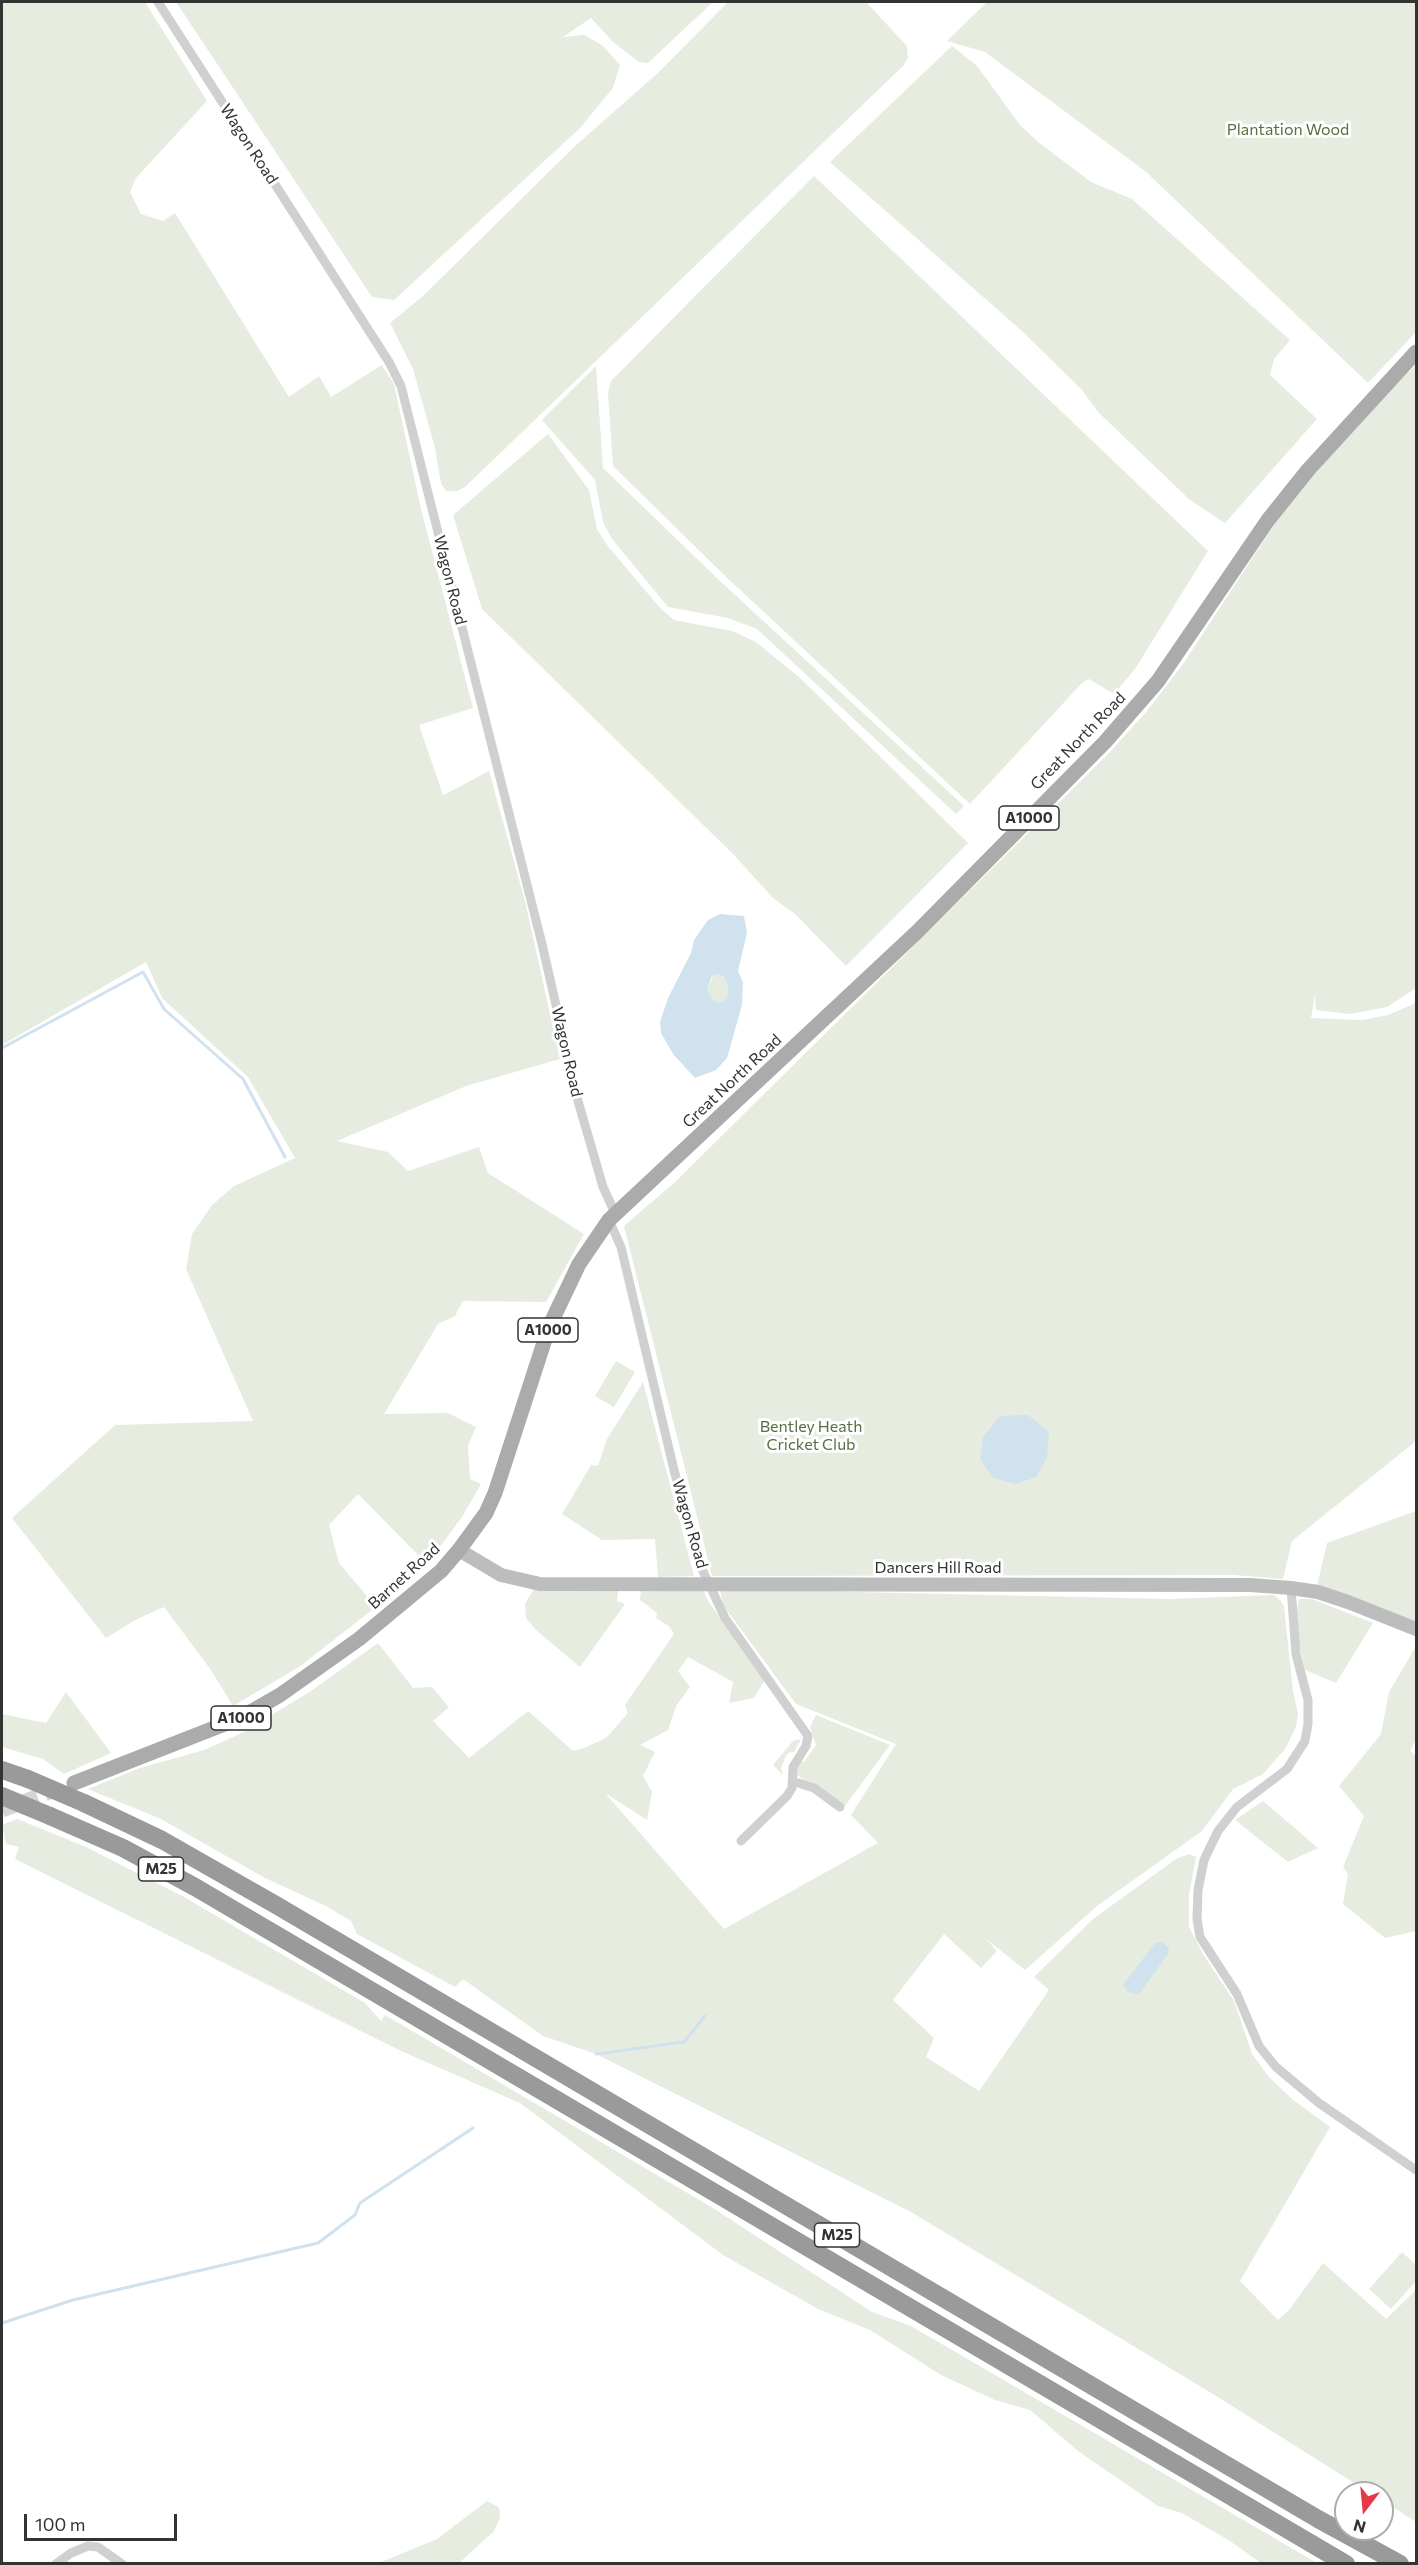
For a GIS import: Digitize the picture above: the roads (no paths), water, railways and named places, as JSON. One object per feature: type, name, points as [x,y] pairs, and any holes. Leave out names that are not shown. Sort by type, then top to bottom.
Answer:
[{"type":"highway","name":"M25","points":[[2,1770],[84,1803],[162,1840],[248,1888],[1308,2513],[1400,2564]]},
{"type":"highway","name":"M25","points":[[2,1796],[123,1848],[214,1898],[1346,2564]]},
{"type":"main road","name":"Great North Road","points":[[594,1242],[612,1217],[917,932],[1105,742],[1158,681],[1268,520],[1301,478],[1416,352]]},
{"type":"main road","name":"Barnet Road","points":[[74,1783],[220,1728],[280,1695],[389,1616],[422,1588],[459,1550],[475,1530],[495,1493],[549,1327],[579,1264],[594,1242]]},
{"type":"street","name":"Wagon Road","points":[[158,2],[389,362],[401,386],[542,944],[578,1101],[621,1247],[674,1470],[708,1583],[721,1611],[790,1713],[805,1731],[808,1741],[793,1767],[792,1781]]},
{"type":"street","name":"Dancers Hill Road","points":[[459,1550],[501,1575],[525,1582],[1250,1585],[1291,1588],[1318,1592],[1416,1629]]},
{"type":"street","points":[[1291,1588],[1296,1654],[1308,1700],[1308,1725],[1305,1741],[1287,1768],[1237,1807],[1218,1831],[1204,1860],[1198,1890],[1197,1918],[1200,1937],[1238,1994],[1259,2046],[1276,2067],[1319,2103],[1416,2169]]},
{"type":"street","points":[[741,1841],[787,1796],[792,1781],[814,1788],[840,1807]]},
{"type":"street","points":[[56,2564],[71,2553],[88,2546],[98,2547],[122,2564]]},
{"type":"water","points":[[720,914],[744,916],[747,933],[738,971],[743,982],[742,1005],[727,1058],[716,1070],[695,1078],[673,1054],[661,1033],[660,1022],[668,998],[691,953],[694,940],[708,920]],"holes":[[[718,974],[724,977],[728,985],[727,998],[720,1003],[713,1000],[707,990],[712,976]]]},
{"type":"water","points":[[1028,1415],[1049,1432],[1047,1458],[1036,1477],[1016,1484],[993,1478],[980,1459],[983,1437],[1000,1416]]},
{"type":"water","points":[[1162,1942],[1169,1948],[1168,1954],[1139,1994],[1128,1992],[1123,1985],[1155,1943]]},
{"type":"waterway","points":[[2,1048],[143,972],[164,1009],[243,1079],[285,1157]]},
{"type":"waterway","points":[[596,2054],[684,2042],[705,2016]]},
{"type":"waterway","points":[[2,2323],[73,2300],[318,2243],[355,2215],[360,2203],[473,2128]]},
{"type":"tunnel","points":[[2,1810],[60,1788]]},
{"type":"park label","name":"Plantation Wood","points":[[1288,130]]},
{"type":"park label","name":"Bentley Heath Cricket Club","points":[[811,1436]]}]
